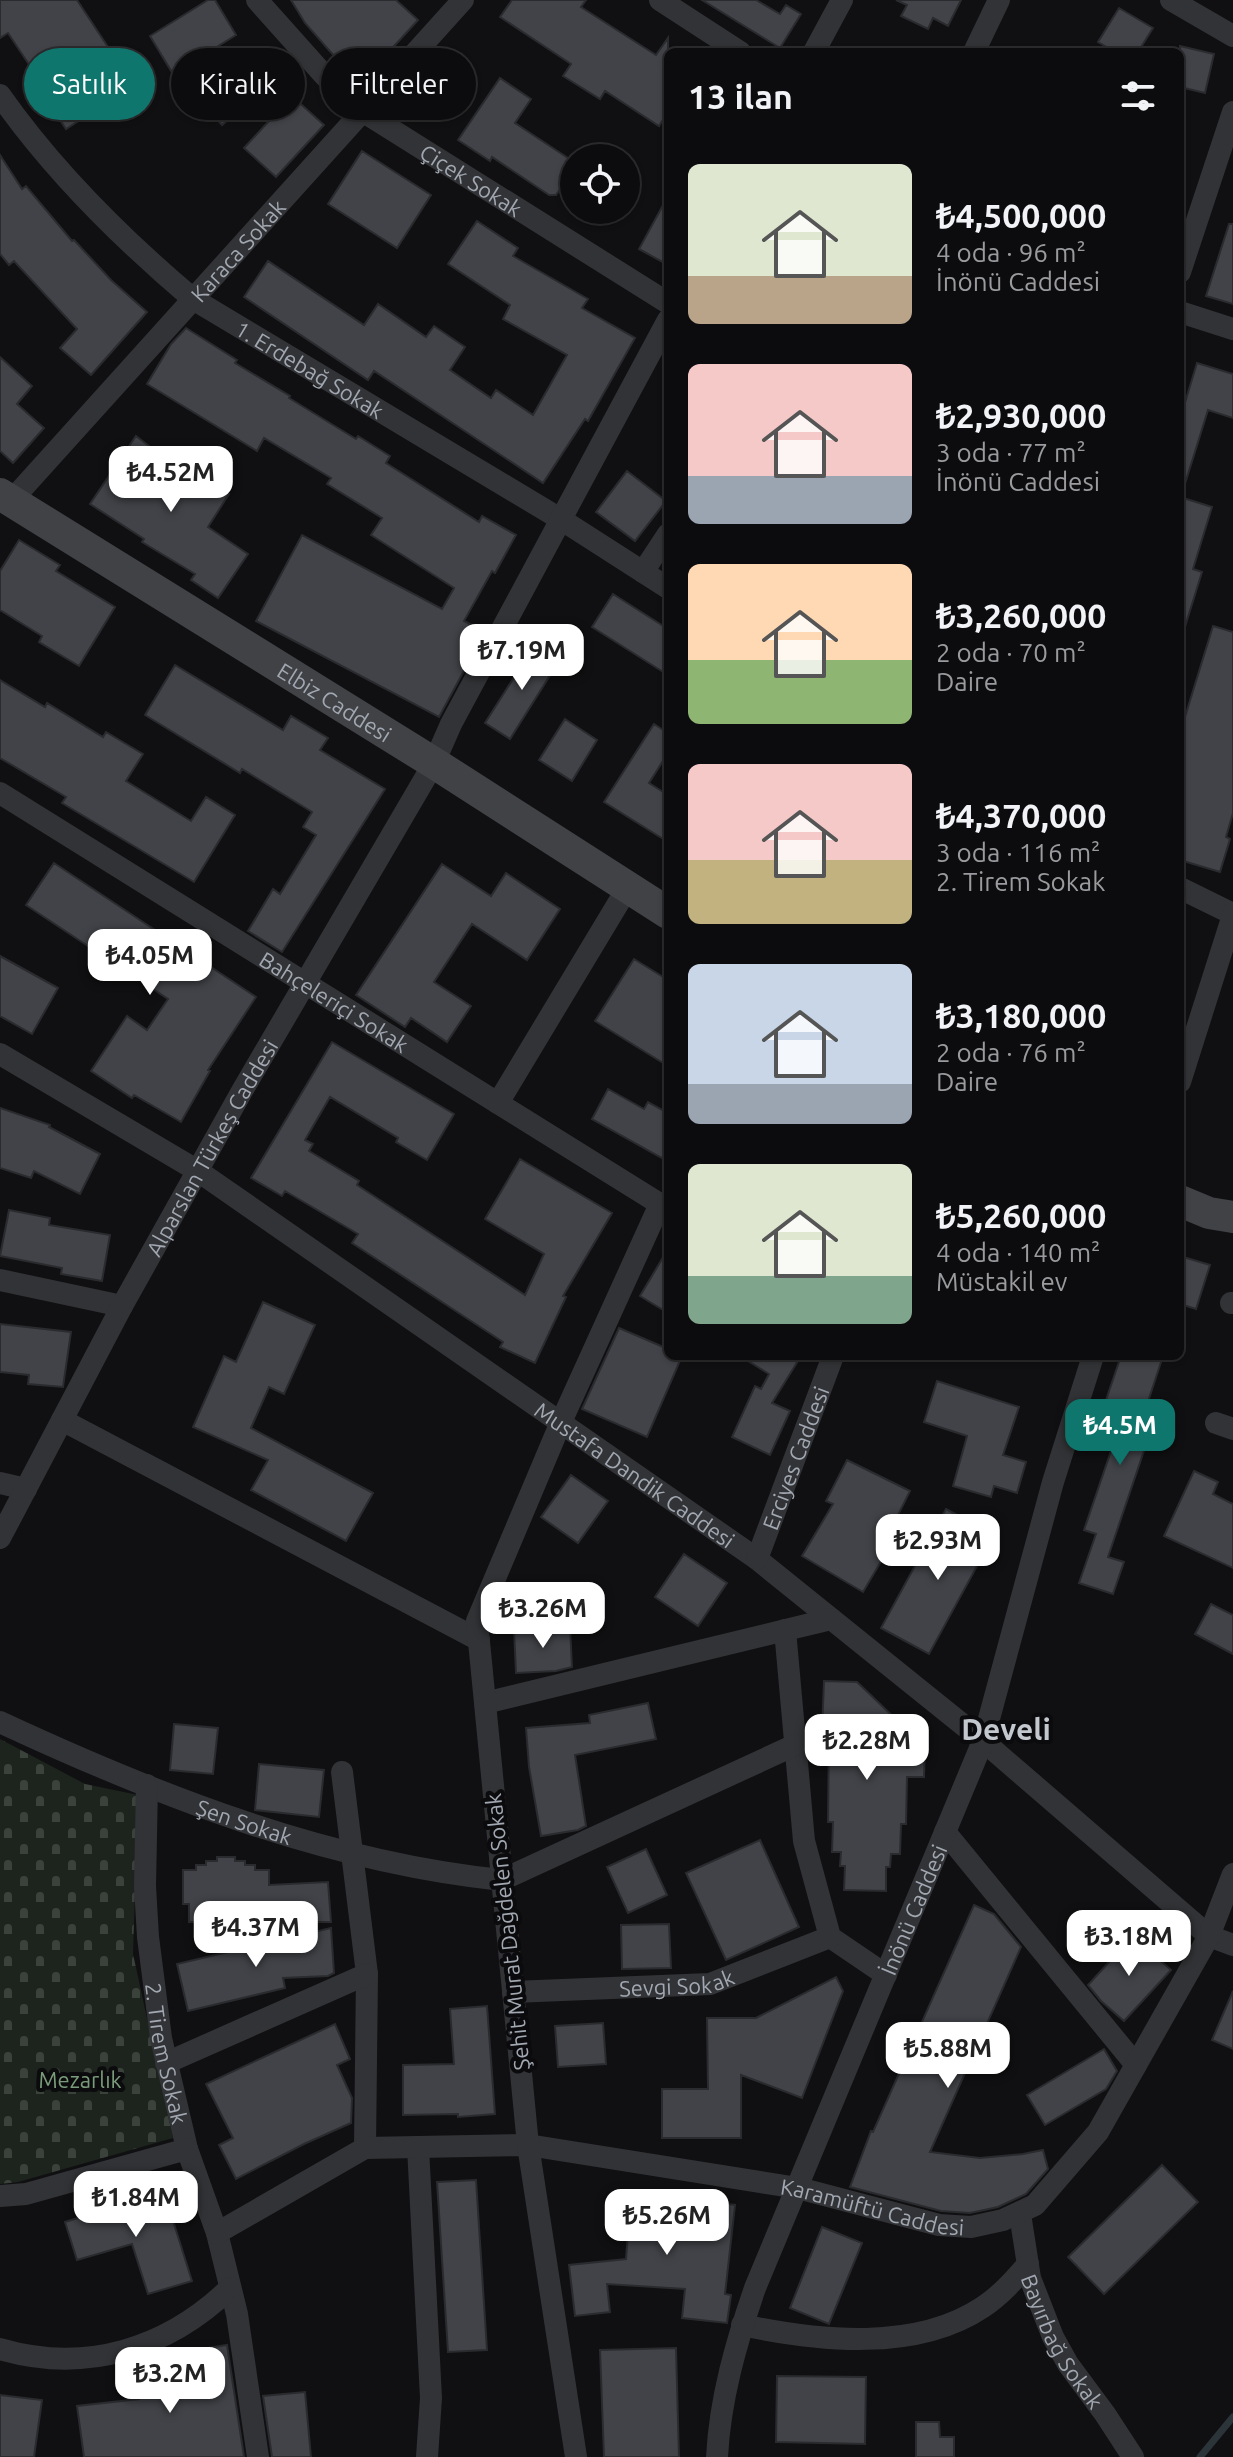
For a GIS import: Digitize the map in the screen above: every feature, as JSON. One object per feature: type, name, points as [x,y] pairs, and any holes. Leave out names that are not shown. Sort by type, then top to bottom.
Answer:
[{"type":"street","name":"Çiçek Sokak","points":[[257,0],[321,72]]},
{"type":"street","name":"Karaca Sokak","points":[[419,48],[463,0]]},
{"type":"street","points":[[660,0],[734,48]]},
{"type":"street","points":[[816,48],[842,0]]},
{"type":"street","points":[[976,48],[999,0]]},
{"type":"street","points":[[1171,0],[1233,36]]},
{"type":"street","name":"1. Erdebağ Sokak","points":[[0,95],[77,191],[133,247],[193,299],[562,520],[664,585]]},
{"type":"street","points":[[1184,260],[1233,112]]},
{"type":"street","name":"Karaca Sokak","points":[[6,498],[193,299],[354,120]]},
{"type":"street","name":"Çiçek Sokak","points":[[376,120],[664,300]]},
{"type":"street","points":[[1184,313],[1233,329]]},
{"type":"street","name":"Alparslan Türkeş Caddesi","points":[[0,1538],[122,1306],[434,763],[451,724],[664,328]]},
{"type":"street","name":"Elbiz Caddesi","points":[[6,498],[434,763],[664,910]]},
{"type":"street","points":[[643,572],[664,540]]},
{"type":"street","name":"Bahçeleriçi Sokak","points":[[0,793],[664,1206]]},
{"type":"street","points":[[498,1103],[628,887]]},
{"type":"street","points":[[1184,890],[1233,914],[1184,1069]]},
{"type":"street","name":"Mustafa Dandik Caddesi","points":[[0,1054],[198,1171],[757,1559],[983,1741],[1209,1936],[1233,1945]]},
{"type":"street","points":[[1184,1203],[1209,1213],[1233,1217]]},
{"type":"street","name":"Şehit Murat Dağdelen Sokak","points":[[576,2457],[528,2145],[477,1621],[561,1422],[664,1206]]},
{"type":"street","points":[[0,1280],[122,1306]]},
{"type":"street","name":"Erciyes Caddesi","points":[[757,1559],[832,1360]]},
{"type":"street","name":"İnönü Caddesi","points":[[717,2457],[723,2403],[742,2325],[983,1741],[1053,1482],[1092,1360]]},
{"type":"street","points":[[62,1420],[479,1640]]},
{"type":"street","points":[[0,1483],[26,1489]]},
{"type":"street","points":[[485,1703],[831,1619]]},
{"type":"street","points":[[785,1630],[804,1841],[830,1937],[886,1975]]},
{"type":"street","name":"Şen Sokak","points":[[0,1722],[147,1785],[236,1818],[353,1855],[451,1875],[502,1880]]},
{"type":"street","points":[[502,1880],[795,1745]]},
{"type":"street","points":[[342,1772],[367,1974],[365,2148]]},
{"type":"street","name":"2. Tirem Sokak","points":[[147,1785],[145,1861],[153,1987],[166,2063],[187,2149],[217,2233],[237,2314],[258,2457]]},
{"type":"street","points":[[945,1832],[1136,2065]]},
{"type":"street","name":"Karamüftü Caddesi","points":[[217,2233],[365,2148],[528,2145],[798,2188],[955,2227],[986,2224],[1020,2214],[1035,2205],[1098,2132],[1209,1936],[1233,1874]]},
{"type":"street","name":"Sevgi Sokak","points":[[513,1992],[710,1984],[830,1937]]},
{"type":"street","points":[[166,2063],[367,1974]]},
{"type":"street","points":[[418,2147],[431,2398],[427,2457]]},
{"type":"street","points":[[0,2196],[26,2194],[187,2149]]},
{"type":"street","name":"Bayırbağ Sokak","points":[[1020,2214],[1028,2264],[1053,2337],[1068,2364],[1133,2457]]},
{"type":"street","points":[[742,2325],[832,2338],[928,2332],[984,2307],[1028,2264]]},
{"type":"street","points":[[0,2349],[39,2358],[115,2354],[166,2336],[211,2306],[230,2288]]},
{"type":"green space","name":"Mezarlık","points":[[0,1739],[85,1784],[138,1795],[133,1954],[173,2138],[18,2182],[0,2184]]},
{"type":"building","points":[[0,0],[77,0],[109,48],[24,48],[24,57],[8,33],[0,38]]},
{"type":"building","points":[[208,0],[215,0],[236,35],[215,48],[171,48],[171,71],[150,36]]},
{"type":"building","points":[[291,0],[396,0],[418,20],[392,48],[327,48],[305,23]]},
{"type":"building","points":[[512,0],[586,0],[581,7],[656,55],[668,38],[668,48],[664,48],[664,118],[659,126],[605,91],[600,99],[563,76],[571,64],[500,17]]},
{"type":"building","points":[[702,0],[756,0],[780,14],[786,5],[801,14],[780,48]]},
{"type":"building","points":[[896,0],[961,0],[948,26],[933,18],[928,29],[901,16],[907,5]]},
{"type":"building","points":[[1119,8],[1153,28],[1140,48],[1108,48],[1098,42]]},
{"type":"building","points":[[1180,46],[1214,54],[1205,93],[1184,88],[1184,48]]},
{"type":"building","points":[[500,78],[531,99],[515,123],[560,153],[560,189],[556,195],[549,195],[492,157],[490,161],[458,140],[472,120],[476,120],[476,113]]},
{"type":"building","points":[[305,108],[324,125],[276,177],[244,148],[270,120],[305,120]]},
{"type":"building","points":[[60,120],[80,120],[66,129]]},
{"type":"building","points":[[362,151],[431,195],[397,248],[328,204]]},
{"type":"building","points":[[0,155],[22,189],[26,186],[72,241],[147,312],[91,375],[60,348],[77,329],[14,261],[9,265],[0,254]]},
{"type":"building","points":[[664,203],[664,263],[639,249]]},
{"type":"building","points":[[477,221],[518,248],[513,256],[588,299],[582,308],[635,338],[588,421],[585,419],[543,483],[374,371],[368,380],[244,297],[268,261],[364,325],[378,304],[426,337],[434,326],[465,347],[450,370],[491,398],[496,390],[533,415],[567,355],[503,319],[510,305],[448,264]]},
{"type":"building","points":[[1229,224],[1233,224],[1233,304],[1206,296]]},
{"type":"building","points":[[186,328],[289,398],[390,456],[386,463],[479,522],[482,516],[516,535],[464,621],[485,632],[439,717],[256,621],[302,535],[442,609],[454,588],[371,535],[382,518],[327,484],[331,478],[264,438],[257,451],[147,384],[171,344]]},
{"type":"building","points":[[0,357],[32,386],[17,404],[44,428],[13,463],[0,451]]},
{"type":"building","points":[[1197,363],[1233,374],[1233,418],[1208,410],[1184,487],[1184,406]]},
{"type":"building","points":[[136,436],[184,473],[187,469],[229,494],[208,527],[248,554],[218,598],[191,580],[195,574],[142,542],[144,539],[90,504]]},
{"type":"building","points":[[627,471],[664,499],[635,541],[596,512]]},
{"type":"building","points":[[1184,498],[1212,507],[1193,569],[1202,572],[1184,630]]},
{"type":"building","points":[[19,540],[60,565],[56,571],[115,607],[79,666],[39,642],[42,636],[0,610],[0,571]]},
{"type":"building","points":[[613,594],[664,626],[664,672],[592,627]]},
{"type":"building","points":[[1213,626],[1233,632],[1233,813],[1226,837],[1230,839],[1220,872],[1184,861],[1184,720]]},
{"type":"building","points":[[534,646],[559,661],[510,739],[485,723]]},
{"type":"building","points":[[175,665],[283,730],[291,716],[328,738],[320,750],[385,789],[282,952],[248,931],[273,889],[280,894],[316,835],[303,827],[312,812],[242,769],[240,773],[145,715]]},
{"type":"building","points":[[0,680],[45,707],[47,703],[103,737],[106,732],[143,754],[126,781],[191,821],[206,797],[235,815],[194,882],[62,803],[66,797],[0,758]]},
{"type":"building","points":[[565,719],[597,740],[572,781],[539,760]]},
{"type":"building","points":[[654,724],[664,730],[664,759],[649,783],[664,792],[664,840],[604,802]]},
{"type":"building","points":[[54,863],[256,997],[208,1070],[181,1122],[134,1095],[132,1098],[91,1071],[127,1016],[147,1030],[168,999],[26,905]]},
{"type":"building","points":[[442,864],[491,896],[506,873],[560,909],[527,960],[472,924],[434,982],[471,1006],[447,1042],[411,1018],[405,1027],[356,995]]},
{"type":"building","points":[[0,956],[58,988],[32,1034],[0,1016]]},
{"type":"building","points":[[634,959],[664,978],[664,1064],[595,1021]]},
{"type":"building","points":[[332,1042],[454,1114],[427,1160],[396,1142],[398,1138],[330,1097],[305,1140],[313,1144],[309,1151],[359,1181],[357,1185],[525,1295],[544,1254],[485,1219],[520,1159],[612,1213],[563,1296],[566,1297],[535,1363],[500,1347],[503,1342],[352,1243],[358,1234],[285,1191],[282,1196],[251,1178]]},
{"type":"building","points":[[608,1089],[644,1109],[648,1102],[664,1111],[662,1158],[592,1119]]},
{"type":"building","points":[[0,1108],[50,1125],[100,1154],[80,1194],[34,1171],[31,1178],[0,1168]]},
{"type":"building","points":[[9,1210],[50,1218],[49,1225],[110,1235],[102,1281],[61,1274],[62,1268],[0,1256]]},
{"type":"building","points":[[664,1256],[664,1311],[640,1296]]},
{"type":"building","points":[[1184,1257],[1210,1265],[1196,1309],[1184,1305]]},
{"type":"building","points":[[263,1302],[315,1325],[284,1394],[269,1387],[251,1428],[373,1493],[346,1541],[251,1490],[268,1460],[193,1427],[224,1356],[236,1362]]},
{"type":"building","points":[[0,1324],[71,1332],[63,1387],[28,1384],[29,1375],[0,1372]]},
{"type":"building","points":[[619,1328],[664,1347],[664,1360],[680,1360],[647,1437],[582,1409]]},
{"type":"building","points":[[746,1360],[799,1360],[772,1403],[790,1411],[770,1455],[732,1437],[755,1386],[761,1389],[769,1374]]},
{"type":"building","points":[[1120,1360],[1162,1360],[1141,1423],[1152,1427],[1108,1557],[1124,1562],[1113,1594],[1079,1583],[1096,1534],[1084,1530],[1126,1407],[1106,1400]]},
{"type":"building","points":[[937,1381],[1019,1407],[1003,1455],[1026,1462],[1017,1493],[994,1486],[991,1497],[953,1486],[967,1436],[924,1422]]},
{"type":"building","points":[[847,1460],[910,1491],[881,1549],[886,1553],[863,1592],[802,1556],[833,1504],[826,1501]]},
{"type":"building","points":[[1194,1471],[1218,1482],[1213,1494],[1233,1504],[1233,1568],[1164,1536]]},
{"type":"building","points":[[571,1475],[608,1501],[578,1543],[541,1517]]},
{"type":"building","points":[[946,1509],[994,1535],[929,1654],[881,1628]]},
{"type":"building","points":[[684,1554],[727,1583],[698,1626],[655,1597]]},
{"type":"building","points":[[1211,1604],[1233,1615],[1233,1654],[1195,1634]]},
{"type":"building","points":[[570,1627],[572,1667],[516,1673],[514,1629]]},
{"type":"building","points":[[824,1681],[857,1682],[925,1747],[924,1777],[907,1777],[906,1824],[901,1824],[900,1854],[891,1854],[890,1867],[886,1867],[886,1891],[844,1890],[845,1866],[840,1866],[841,1852],[832,1852],[833,1822],[828,1822],[829,1731],[822,1731]]},
{"type":"building","points":[[648,1703],[656,1739],[575,1755],[586,1826],[541,1836],[526,1728],[590,1723],[589,1715]]},
{"type":"building","points":[[174,1724],[218,1728],[213,1774],[170,1770]]},
{"type":"building","points":[[259,1764],[324,1770],[319,1817],[255,1810]]},
{"type":"building","points":[[760,1840],[799,1927],[726,1960],[686,1873]]},
{"type":"building","points":[[646,1849],[667,1895],[628,1913],[607,1867]]},
{"type":"building","points":[[217,1857],[235,1857],[235,1861],[245,1861],[245,1865],[255,1865],[255,1870],[269,1870],[269,1885],[328,1882],[331,1922],[301,1922],[300,1904],[262,1904],[262,1922],[189,1922],[189,1904],[183,1904],[183,1870],[196,1870],[196,1865],[217,1861]]},
{"type":"building","points":[[974,1905],[994,1914],[1021,1947],[930,2152],[980,2158],[1043,2150],[1048,2169],[1026,2194],[998,2207],[970,2213],[941,2211],[850,2187],[871,2131]]},
{"type":"building","points":[[669,1924],[671,1968],[622,1969],[621,1925]]},
{"type":"building","points":[[331,1928],[334,1973],[328,1976],[283,1978],[285,1988],[188,2011],[177,1964]]},
{"type":"building","points":[[1133,1936],[1171,1970],[1124,2021],[1088,1985]]},
{"type":"building","points":[[836,1977],[843,1991],[802,2098],[741,2075],[741,2138],[662,2138],[662,2089],[708,2089],[707,2018],[756,2018]]},
{"type":"building","points":[[1233,1991],[1233,2049],[1212,2040]]},
{"type":"building","points":[[487,2006],[495,2114],[458,2117],[458,2114],[403,2115],[403,2065],[454,2064],[450,2009]]},
{"type":"building","points":[[603,2023],[606,2064],[558,2067],[555,2026]]},
{"type":"building","points":[[335,2024],[350,2059],[337,2065],[352,2098],[351,2123],[236,2179],[219,2145],[233,2138],[206,2084]]},
{"type":"building","points":[[1104,2049],[1117,2071],[1106,2089],[1045,2125],[1027,2095]]},
{"type":"building","points":[[1162,2165],[1198,2202],[1104,2294],[1068,2257]]},
{"type":"building","points":[[476,2180],[487,2350],[448,2352],[437,2182]]},
{"type":"building","points":[[164,2192],[192,2281],[148,2294],[132,2244],[77,2260],[65,2222]]},
{"type":"building","points":[[631,2193],[735,2205],[725,2294],[731,2295],[727,2323],[682,2318],[685,2289],[607,2284],[610,2312],[575,2316],[569,2265],[626,2259]]},
{"type":"building","points":[[822,2227],[862,2243],[829,2324],[790,2308]]},
{"type":"building","points":[[227,2345],[244,2457],[84,2457],[77,2406],[139,2399],[136,2380],[185,2373],[182,2352]]},
{"type":"building","points":[[676,2348],[679,2457],[604,2457],[600,2350]]},
{"type":"building","points":[[777,2376],[866,2377],[865,2444],[776,2442]]},
{"type":"building","points":[[305,2392],[311,2457],[272,2457],[263,2396]]},
{"type":"building","points":[[0,2395],[42,2400],[34,2457],[0,2457]]},
{"type":"building","points":[[916,2422],[939,2422],[940,2437],[954,2437],[954,2457],[916,2457]]},
{"type":"waterway","points":[[1200,2457],[1233,2417]]},
{"type":"district","name":"Develi","points":[[1006,1729]]}]
